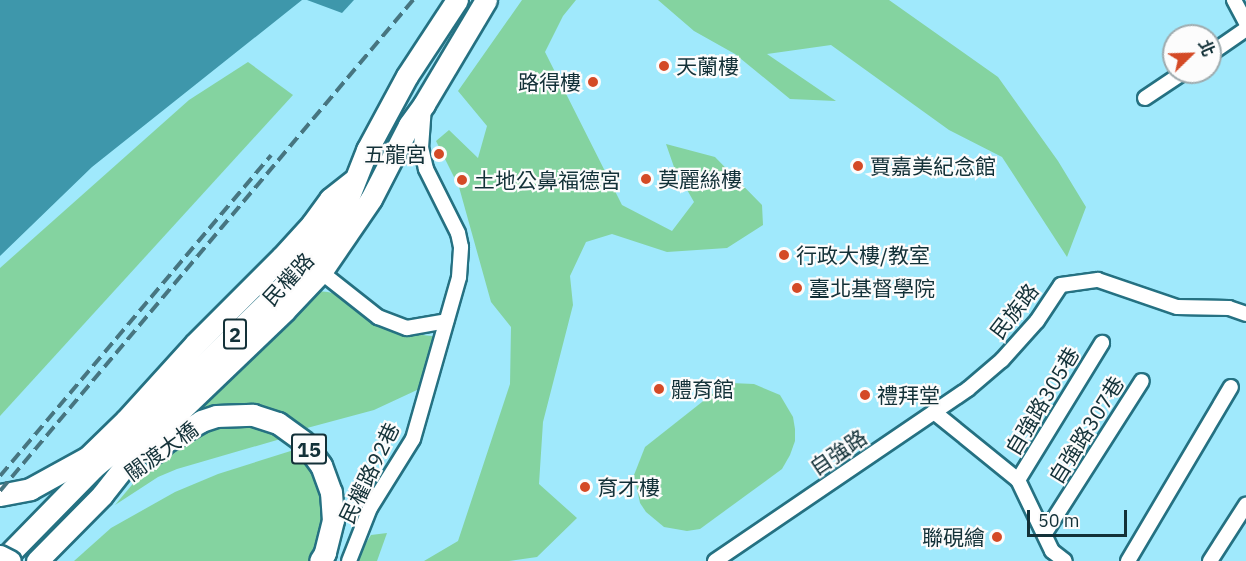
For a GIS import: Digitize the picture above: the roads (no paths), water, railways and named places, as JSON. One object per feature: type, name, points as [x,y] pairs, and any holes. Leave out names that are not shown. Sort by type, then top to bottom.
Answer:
[{"type":"main road","name":"民權路","points":[[4,559],[93,468],[122,444],[278,292],[324,238],[343,211],[353,181],[407,76],[457,0]]},
{"type":"main road","name":"民權路","points":[[37,561],[102,495],[132,457],[284,311],[321,272],[371,199],[409,125],[486,0]]},
{"type":"main road","points":[[0,495],[30,489],[88,457],[126,420],[195,344],[282,257],[312,224],[330,199],[353,181]]},
{"type":"main road","name":"關渡大橋","points":[[102,495],[167,441],[201,421],[238,413],[253,415],[278,423],[304,442],[321,465],[331,492],[333,520],[325,553],[320,561]]},
{"type":"street","points":[[1222,44],[1246,24],[1234,0]]},
{"type":"street","points":[[1145,98],[1166,84]]},
{"type":"street","name":"民權路","points":[[422,401],[459,277],[461,247],[453,219],[426,169],[421,148],[424,104]]},
{"type":"street","points":[[321,272],[378,317],[407,328],[446,321]]},
{"type":"street","name":"民族路","points":[[934,412],[1002,360],[1037,321],[1061,285],[1098,280],[1177,307],[1229,308],[1246,314]]},
{"type":"street","name":"自強路305巷","points":[[1018,480],[1102,343]]},
{"type":"street","name":"自強路307巷","points":[[1045,533],[1142,381]]},
{"type":"street","points":[[1128,561],[1231,387]]},
{"type":"street","name":"民權路92巷","points":[[349,561],[370,508],[413,439],[422,401]]},
{"type":"street","points":[[934,412],[1018,480],[1052,551],[1065,561]]},
{"type":"street","name":"自強路","points":[[715,561],[934,412]]},
{"type":"street","points":[[1210,561],[1246,506]]},
{"type":"water","points":[[0,0],[302,0],[92,167],[0,256]]},
{"type":"water","points":[[307,0],[354,0],[342,13]]},
{"type":"railway","points":[[0,491],[413,0]]},
{"type":"railway","points":[[0,476],[271,155]]},
{"type":"place","name":"天蘭樓","points":[[664,66]]},
{"type":"place","name":"路得樓","points":[[593,82]]},
{"type":"place","name":"五龍宮","points":[[439,154]]},
{"type":"place","name":"賈嘉美紀念館","points":[[858,166]]},
{"type":"place","name":"莫麗絲樓","points":[[646,179]]},
{"type":"place","name":"土地公鼻福德宮","points":[[462,180]]},
{"type":"place","name":"行政大樓/教室","points":[[784,255]]},
{"type":"place","name":"臺北基督學院","points":[[797,288]]},
{"type":"place","name":"體育館","points":[[659,389]]},
{"type":"place","name":"禮拜堂","points":[[865,395]]},
{"type":"place","name":"育才樓","points":[[585,487]]},
{"type":"place","name":"聯硯繪","points":[[997,537]]}]
